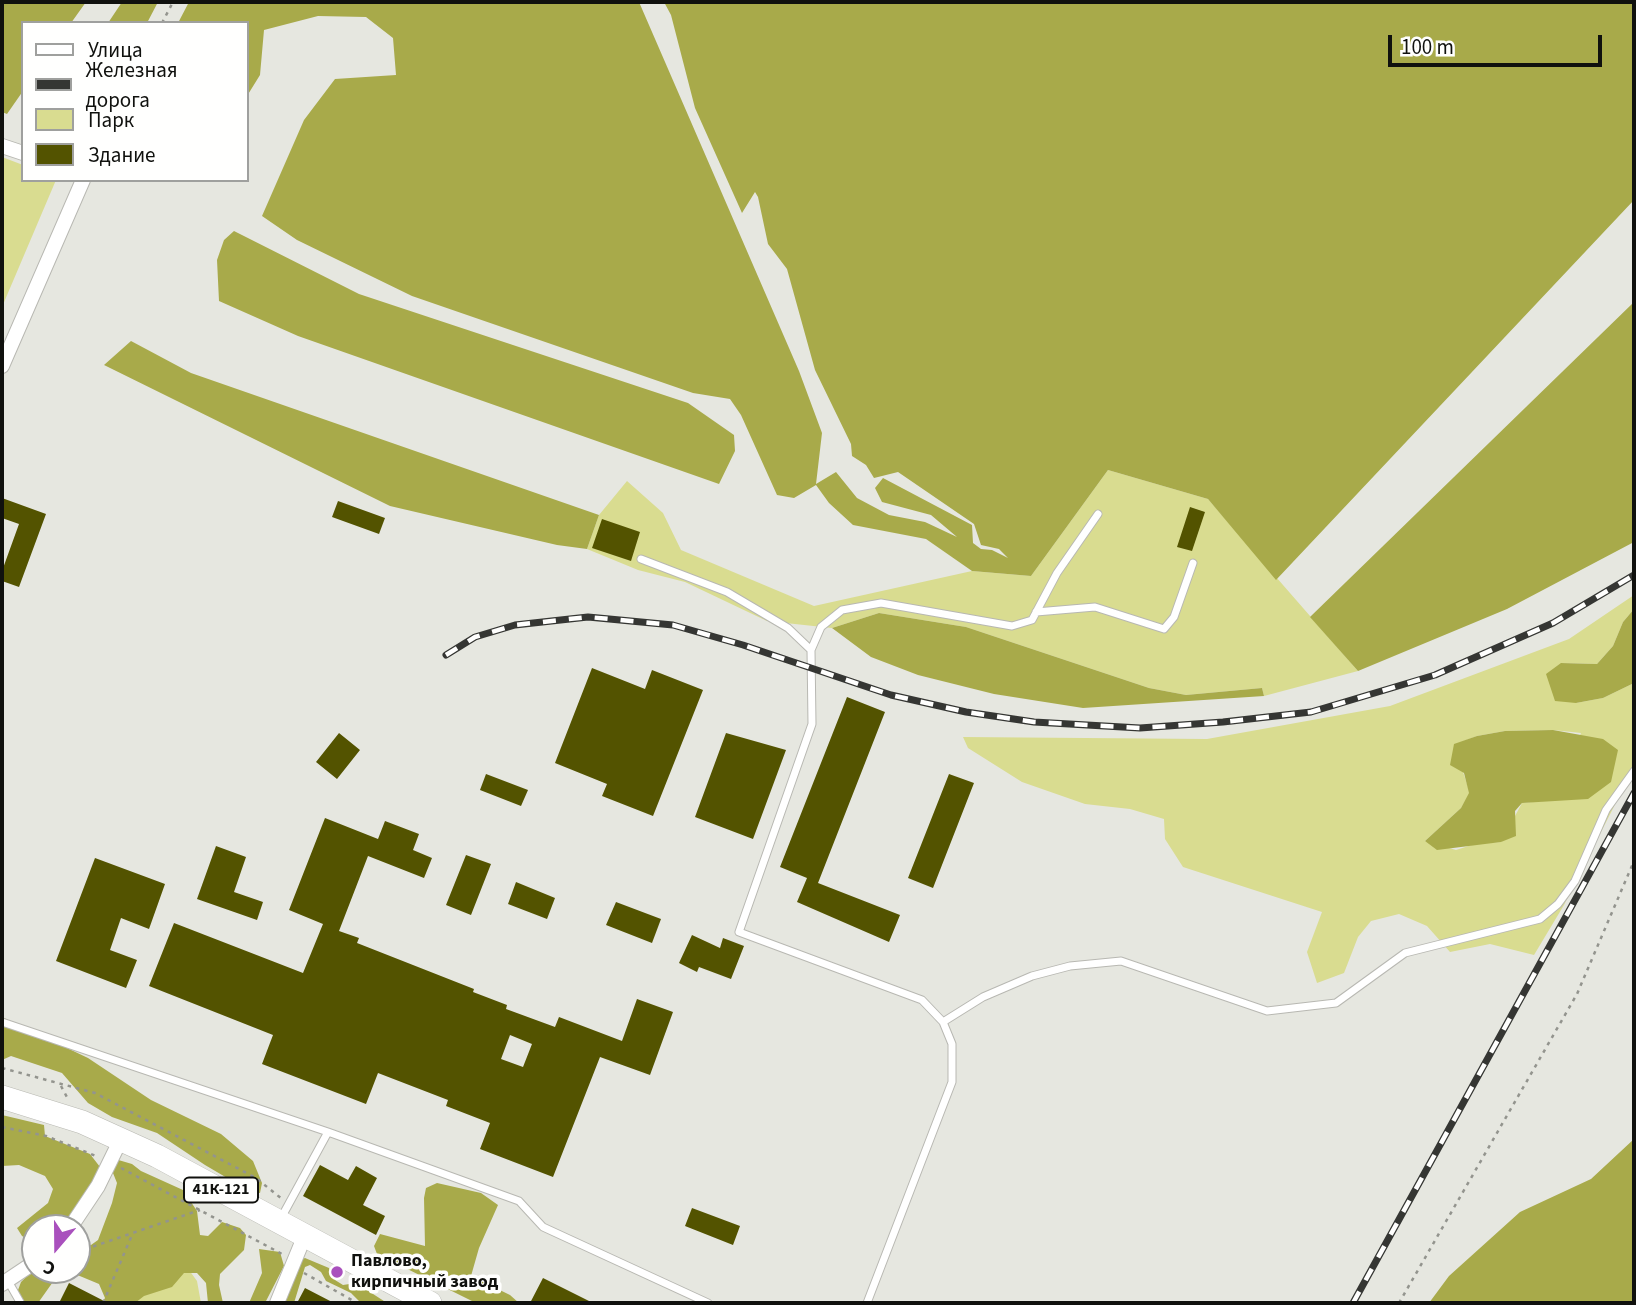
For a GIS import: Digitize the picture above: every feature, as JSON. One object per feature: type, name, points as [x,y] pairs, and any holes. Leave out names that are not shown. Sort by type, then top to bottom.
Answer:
[{"type":"main road","name":"41К-121","points":[[2,1097],[52,1112],[121,1139],[284,1212],[305,1235],[430,1303]]},
{"type":"street","points":[[2,146],[21,152]]},
{"type":"street","points":[[2,362],[82,182]]},
{"type":"street","points":[[79,1214],[111,1163],[121,1139]]},
{"type":"street","points":[[277,1303],[305,1235]]},
{"type":"street","points":[[5,1282],[21,1271]]},
{"type":"lane","points":[[867,1303],[952,1082],[952,1044],[943,1022],[922,1000],[739,932],[812,724],[811,650],[821,627],[842,610],[881,603],[1012,626],[1032,620],[1057,573],[1098,514]]},
{"type":"lane","points":[[641,559],[727,592],[789,628],[811,650]]},
{"type":"lane","points":[[1036,612],[1095,607],[1164,629],[1174,617],[1193,563]]},
{"type":"lane","points":[[943,1022],[983,997],[1032,976],[1070,966],[1121,961],[1267,1011],[1336,1003],[1405,953],[1540,919],[1558,904],[1575,881],[1606,810],[1634,771]]},
{"type":"lane","points":[[2,1022],[328,1132],[519,1201],[544,1227],[708,1303]]},
{"type":"lane","points":[[284,1212],[328,1132]]},
{"type":"lane","points":[[5,1282],[20,1302]]},
{"type":"path","points":[[163,21],[173,2]]},
{"type":"path","points":[[1399,1303],[1577,994],[1634,861]]},
{"type":"path","points":[[2,1068],[95,1093],[256,1178],[284,1212]]},
{"type":"path","points":[[2,1127],[46,1136],[111,1163],[200,1210],[357,1303]]},
{"type":"path","points":[[91,1248],[200,1210]]},
{"type":"path","points":[[103,1303],[132,1235]]},
{"type":"green space","points":[[2,157],[21,164],[21,182],[55,182],[2,307]]},
{"type":"green space","points":[[1108,470],[1208,499],[1358,671],[1264,696],[1262,688],[1186,695],[1149,688],[966,627],[879,613],[832,628],[767,621],[685,582],[638,570],[587,549],[599,515],[627,481],[663,513],[681,550],[814,606],[972,571],[1031,576]]},
{"type":"green space","points":[[1634,595],[1634,609],[1623,622],[1613,646],[1597,664],[1561,663],[1576,703],[1603,698],[1634,683],[1634,767],[1564,905],[1534,955],[1490,944],[1450,952],[1427,926],[1399,914],[1371,921],[1358,937],[1344,973],[1317,983],[1307,952],[1322,912],[1183,867],[1165,839],[1164,819],[1130,809],[1085,804],[1022,782],[968,748],[963,737],[1207,739],[1390,706],[1569,639]],"holes":[[[1553,730],[1581,733],[1553,800],[1522,803],[1501,842],[1478,843],[1456,850],[1425,841],[1461,808],[1470,793],[1454,745],[1477,736],[1505,731]]]},
{"type":"green space","points":[[189,1270],[197,1281],[201,1303],[129,1303]]},
{"type":"shaded area","points":[[2,2],[86,2],[72,21],[21,21],[21,94],[7,114],[2,112]]},
{"type":"shaded area","points":[[122,2],[158,2],[148,21],[109,21]]},
{"type":"shaded area","points":[[189,2],[639,2],[799,371],[822,433],[816,484],[836,472],[857,498],[889,515],[925,522],[957,537],[931,515],[882,502],[875,488],[883,478],[972,525],[973,543],[981,549],[992,550],[1008,558],[999,549],[981,545],[974,524],[898,472],[874,478],[866,465],[852,456],[851,444],[815,370],[787,269],[768,244],[758,197],[755,192],[742,213],[695,108],[671,15],[664,2],[1634,2],[1634,200],[1276,580],[1208,499],[1108,470],[1031,576],[972,571],[926,539],[853,525],[829,503],[816,485],[794,498],[777,495],[741,415],[730,399],[693,393],[412,296],[297,240],[262,216],[304,120],[335,79],[396,75],[393,38],[366,17],[318,16],[264,30],[260,75],[248,94],[248,21],[179,21]]},
{"type":"shaded area","points":[[234,231],[359,294],[688,403],[734,435],[735,451],[719,484],[298,336],[219,301],[217,260],[224,240]]},
{"type":"shaded area","points":[[1634,302],[1634,542],[1507,609],[1358,671],[1310,617]]},
{"type":"shaded area","points":[[131,341],[191,373],[599,515],[587,549],[557,545],[390,506],[104,365]]},
{"type":"shaded area","points":[[1634,609],[1634,683],[1603,698],[1576,703],[1555,701],[1546,674],[1561,663],[1597,664],[1613,646],[1623,622]]},
{"type":"shaded area","points":[[879,613],[966,627],[1149,688],[1186,695],[1262,688],[1264,696],[1083,708],[994,694],[918,675],[871,657],[832,628]]},
{"type":"shaded area","points":[[1553,730],[1603,739],[1618,750],[1611,782],[1588,799],[1522,803],[1515,811],[1516,836],[1501,842],[1437,850],[1425,841],[1461,808],[1469,793],[1464,773],[1450,765],[1454,744],[1505,731]]},
{"type":"shaded area","points":[[2,1017],[88,1058],[151,1100],[221,1134],[253,1161],[262,1183],[260,1193],[251,1192],[157,1133],[112,1117],[88,1103],[62,1073],[11,1056],[2,1060]]},
{"type":"shaded area","points":[[2,1115],[44,1125],[45,1136],[90,1154],[100,1167],[82,1214],[34,1214],[48,1203],[53,1189],[45,1176],[19,1165],[2,1166]]},
{"type":"shaded area","points":[[1634,1139],[1634,1303],[1429,1303],[1449,1276],[1520,1212],[1591,1179]]},
{"type":"shaded area","points":[[115,1159],[132,1164],[141,1171],[183,1190],[197,1211],[200,1235],[208,1236],[222,1222],[240,1228],[246,1235],[244,1250],[220,1274],[219,1285],[223,1303],[208,1303],[206,1283],[197,1273],[184,1273],[172,1287],[144,1296],[135,1303],[102,1303],[105,1298],[99,1284],[91,1281],[91,1245],[98,1240],[112,1203],[117,1183],[111,1168]]},
{"type":"shaded area","points":[[437,1183],[481,1193],[498,1205],[479,1248],[471,1276],[510,1295],[519,1303],[476,1303],[377,1254],[374,1246],[380,1234],[425,1246],[424,1198],[426,1188]]},
{"type":"shaded area","points":[[259,1249],[280,1252],[284,1266],[265,1303],[249,1303],[262,1273]]},
{"type":"shaded area","points":[[305,1258],[329,1268],[335,1280],[343,1285],[356,1283],[387,1303],[361,1303],[351,1293],[326,1281],[321,1272],[310,1265],[305,1267],[294,1303],[283,1303],[299,1261]]},
{"type":"shaded area","points":[[21,1282],[51,1284],[38,1303],[14,1301]]},
{"type":"building","points":[[2,498],[46,514],[19,587],[2,581],[2,571],[19,524],[2,518]]},
{"type":"building","points":[[338,501],[385,518],[379,534],[332,517]]},
{"type":"building","points":[[1190,507],[1205,512],[1192,551],[1177,547]]},
{"type":"building","points":[[602,519],[640,532],[631,561],[592,548]]},
{"type":"building","points":[[592,668],[645,689],[652,670],[703,690],[653,816],[602,796],[607,784],[555,763]]},
{"type":"building","points":[[847,697],[885,712],[818,883],[900,915],[889,942],[797,902],[807,878],[780,867]]},
{"type":"building","points":[[339,733],[360,750],[337,779],[316,762]]},
{"type":"building","points":[[726,733],[786,750],[753,839],[695,817]]},
{"type":"building","points":[[486,774],[528,790],[521,806],[480,790]]},
{"type":"building","points":[[949,774],[974,783],[933,888],[908,878]]},
{"type":"building","points":[[325,818],[378,839],[385,821],[419,834],[413,850],[432,858],[424,878],[368,856],[339,931],[359,938],[357,943],[474,989],[473,992],[507,1005],[506,1009],[555,1027],[559,1017],[622,1041],[637,999],[673,1012],[650,1075],[600,1057],[553,1177],[480,1149],[490,1123],[446,1106],[448,1100],[378,1073],[366,1104],[262,1064],[273,1035],[149,986],[174,923],[303,973],[323,924],[289,910]],"holes":[[[510,1035],[532,1044],[523,1067],[501,1059]]]},
{"type":"building","points":[[216,846],[246,857],[234,892],[263,902],[257,920],[197,899]]},
{"type":"building","points":[[466,855],[491,864],[471,915],[446,905]]},
{"type":"building","points":[[95,858],[165,884],[149,929],[121,918],[110,950],[137,960],[126,988],[56,961]]},
{"type":"building","points":[[516,882],[555,898],[547,919],[508,904]]},
{"type":"building","points":[[616,902],[661,919],[652,943],[606,925]]},
{"type":"building","points":[[692,935],[720,948],[723,938],[744,946],[731,979],[699,967],[697,972],[679,963]]},
{"type":"building","points":[[320,1165],[348,1180],[356,1166],[377,1178],[363,1205],[385,1216],[376,1235],[303,1196]]},
{"type":"building","points":[[692,1208],[740,1226],[733,1245],[685,1226]]},
{"type":"building","points":[[543,1278],[593,1303],[530,1303]]},
{"type":"building","points":[[71,1284],[108,1303],[59,1303]]},
{"type":"building","points":[[305,1288],[334,1303],[297,1303]]},
{"type":"railway","points":[[446,655],[475,637],[515,625],[588,617],[673,625],[743,645],[891,695],[966,712],[1034,722],[1140,728],[1311,712],[1435,675],[1553,623],[1634,575]]},
{"type":"railway","points":[[1353,1303],[1634,793]]},
{"type":"place","name":"Павлово, кирпичный завод","points":[[337,1272]]}]
